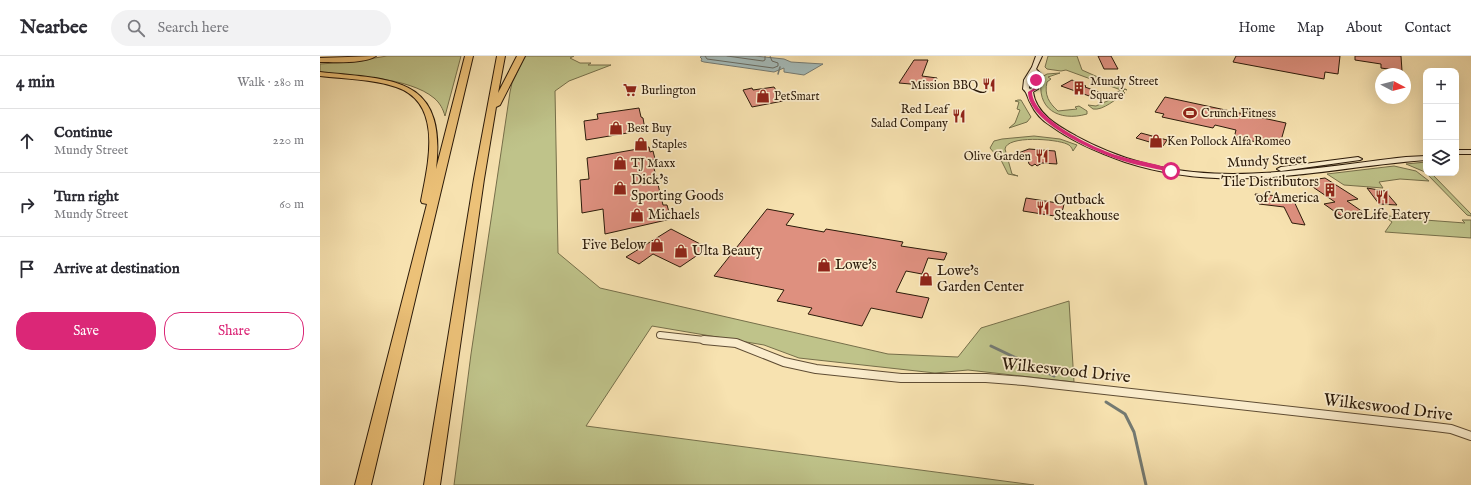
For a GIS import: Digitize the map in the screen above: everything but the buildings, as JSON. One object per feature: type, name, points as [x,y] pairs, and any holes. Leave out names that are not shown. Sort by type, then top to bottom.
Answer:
[{"type":"highway","points":[[320,60],[352,59],[372,56]]},
{"type":"highway","points":[[363,485],[469,56]]},
{"type":"highway","points":[[432,485],[479,178],[501,56]]},
{"type":"highway","points":[[491,117],[521,56]]},
{"type":"highway","points":[[320,74],[387,83],[407,89],[426,106],[432,121],[434,137],[431,173],[405,316]]},
{"type":"main road","name":"Mundy Street","points":[[1039,56],[1034,70],[1029,74],[1026,82],[1026,89],[1030,92],[1030,98],[1038,110],[1055,127],[1071,137],[1119,158],[1171,171],[1230,178],[1299,173],[1423,158]]},
{"type":"main road","name":"Mundy Street","points":[[1030,92],[1035,89],[1038,74],[1034,70]]},
{"type":"main road","name":"Mundy Street","points":[[1112,154],[1178,167],[1236,172],[1279,169],[1423,152]]},
{"type":"main road","points":[[1459,152],[1471,152]]},
{"type":"main road","points":[[1459,157],[1471,157]]},
{"type":"street","name":"Wilkeswood Drive","points":[[660,335],[736,343],[784,362],[816,369],[901,378],[986,378],[1024,381],[1446,428],[1471,436]]},
{"type":"green space","points":[[387,56],[461,56],[445,116],[441,106],[434,98],[423,91],[410,86],[364,76],[320,72],[320,64],[350,62]]},
{"type":"green space","points":[[525,56],[574,56],[570,58],[580,63],[591,63],[588,65],[611,65],[569,81],[555,91],[558,253],[600,288],[888,354],[958,357],[981,328],[1069,301],[1074,382],[968,370],[935,373],[799,358],[764,345],[652,326],[586,426],[1034,485],[454,485],[471,354],[510,92],[512,83]]},
{"type":"green space","points":[[1048,56],[1077,56],[1082,70],[1125,89],[1123,91],[1125,93],[1101,108],[1093,109],[1088,105],[1096,106],[1114,98],[1110,96],[1121,90],[1066,70],[1061,71],[1047,69],[1045,67]]},
{"type":"green space","points":[[1060,73],[1048,77],[1051,79],[1047,82],[1046,91],[1050,102],[1058,111],[1077,109],[1075,107],[1079,106],[1087,111],[1087,114],[1067,116],[1051,110],[1046,105],[1042,97],[1042,77],[1047,74]]},
{"type":"green space","points":[[1021,100],[1031,117],[1027,122],[1009,128],[1015,123],[1020,110],[1017,109],[1019,102],[1015,101]]},
{"type":"green space","points":[[1034,136],[1060,139],[1077,145],[1073,151],[1068,144],[1061,142],[1033,139],[1014,142],[1008,145],[1005,149],[1012,174],[1018,176],[1008,174],[1002,162],[990,148],[994,141]]},
{"type":"green space","points":[[1423,162],[1423,171],[1406,164]]},
{"type":"green space","points":[[1394,166],[1416,171],[1429,181],[1400,179],[1379,182],[1383,188],[1344,185],[1327,174]]},
{"type":"green space","points":[[1429,176],[1434,176],[1471,214],[1471,216],[1467,215]]},
{"type":"green space","points":[[1381,214],[1398,218],[1465,223],[1462,220],[1471,220],[1471,238],[1385,232],[1392,222]]},
{"type":"water","points":[[755,56],[784,59],[791,62],[823,64],[804,75],[784,72],[784,68],[774,72],[704,62],[701,61],[702,59],[700,57]]},
{"type":"waterway","points":[[778,74],[780,67]]},
{"type":"waterway","points":[[991,346],[1054,376]]},
{"type":"waterway","points":[[1106,402],[1125,414],[1134,432],[1146,485]]},
{"type":"place","name":"Mission BBQ","points":[[989,85]]},
{"type":"place","name":"Mundy Street Square","points":[[1079,88]]},
{"type":"place","name":"Burlington","points":[[630,90]]},
{"type":"place","name":"PetSmart","points":[[763,96]]},
{"type":"place","name":"Crunch Fitness","points":[[1190,113]]},
{"type":"place","name":"Red Leaf Salad Company","points":[[959,116]]},
{"type":"place","name":"Best Buy","points":[[616,128]]},
{"type":"place","name":"Ken Pollock Alfa Romeo","points":[[1156,141]]},
{"type":"place","name":"Staples","points":[[641,144]]},
{"type":"place","name":"Olive Garden","points":[[1042,156]]},
{"type":"place","name":"TJ Maxx","points":[[620,163]]},
{"type":"place","name":"Dick's Sporting Goods","points":[[620,188]]},
{"type":"place","name":"Tile Distributors of America","points":[[1330,190]]},
{"type":"place","name":"CoreLife Eatery","points":[[1382,197]]},
{"type":"place","name":"Outback Steakhouse","points":[[1043,208]]},
{"type":"place","name":"Michaels","points":[[637,215]]},
{"type":"place","name":"Five Below","points":[[657,245]]},
{"type":"place","name":"Ulta Beauty","points":[[681,251]]},
{"type":"place","name":"Lowe's","points":[[824,265]]},
{"type":"place","name":"Lowe's Garden Center","points":[[926,279]]},
{"type":"route","points":[[1036,80],[1035,89],[1030,92],[1030,98],[1038,110],[1055,127],[1071,137],[1119,158],[1171,171]]}]
